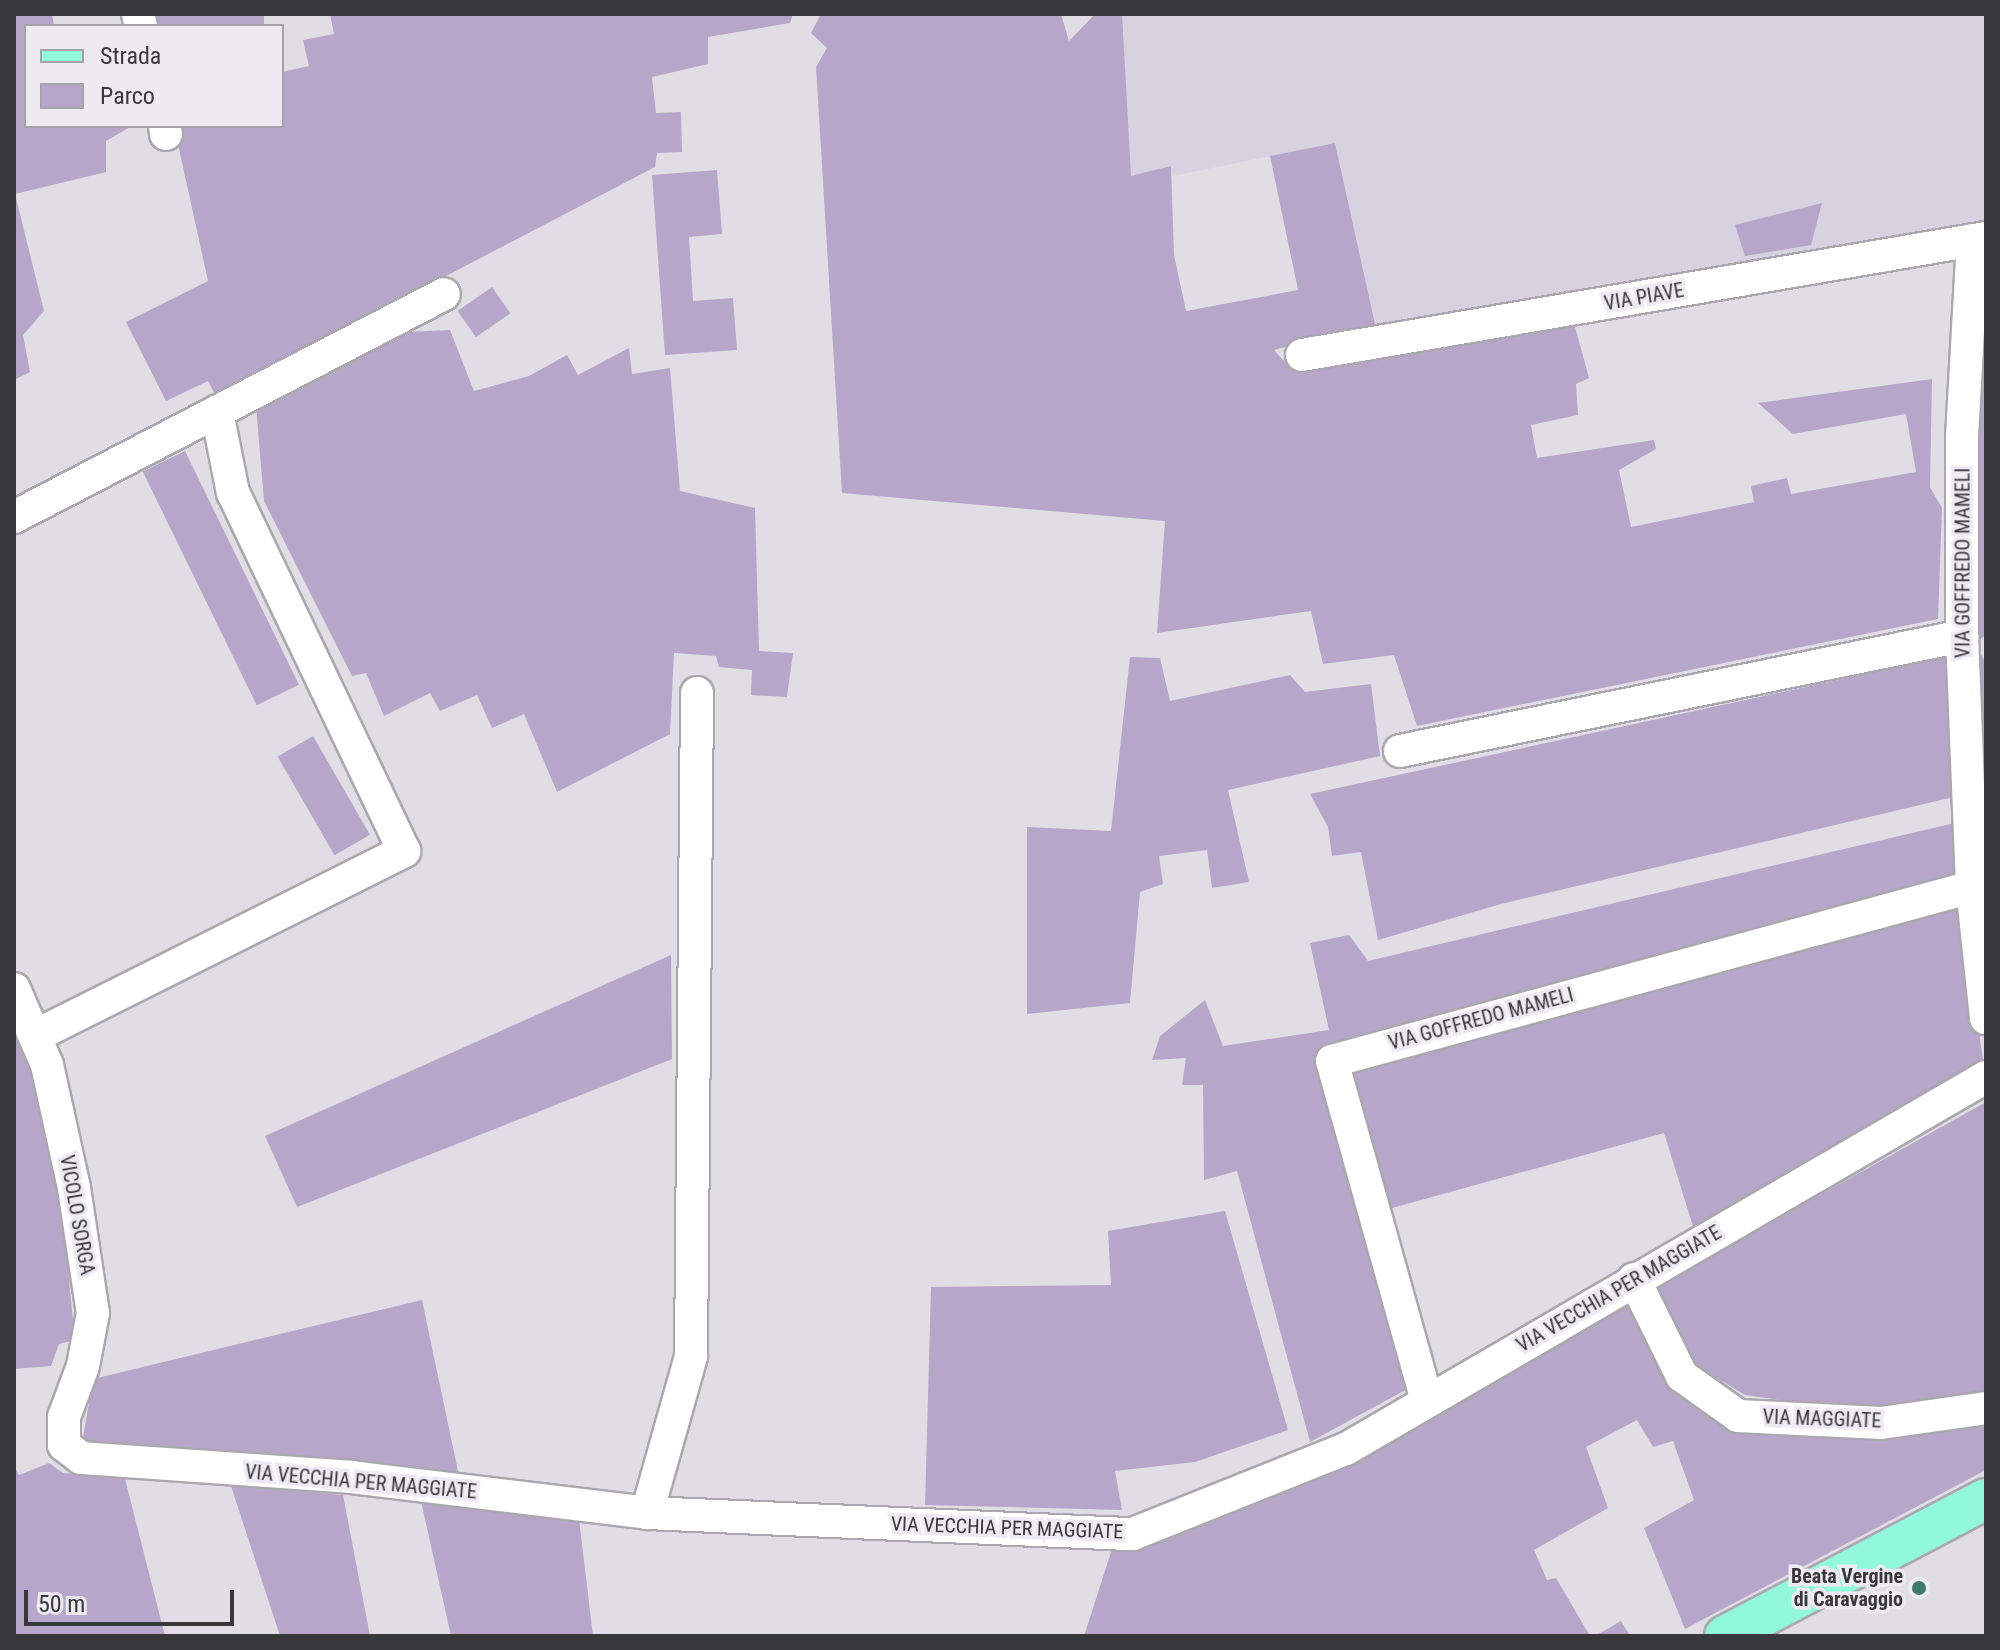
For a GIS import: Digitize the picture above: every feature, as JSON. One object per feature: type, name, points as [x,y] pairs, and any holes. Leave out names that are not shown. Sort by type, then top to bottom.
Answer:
[{"type":"main road","points":[[1725,1636],[1986,1499]]},
{"type":"street","name":"VIA PIAVE","points":[[1302,355],[1979,239]]},
{"type":"street","name":"VIA GOFFREDO MAMELI","points":[[1979,239],[1962,437],[1962,636],[1972,887],[1986,1018]]},
{"type":"street","points":[[14,517],[444,294]]},
{"type":"street","points":[[35,1036],[404,851],[233,493],[217,412]]},
{"type":"street","points":[[1400,751],[1962,636]]},
{"type":"street","points":[[647,1513],[691,1356],[697,693]]},
{"type":"street","name":"VIA GOFFREDO MAMELI","points":[[1427,1401],[1332,1061],[1972,887]]},
{"type":"street","name":"VICOLO SORGA","points":[[14,989],[47,1065],[74,1188],[93,1313],[83,1366],[64,1417],[64,1445]]},
{"type":"street","name":"VIA VECCHIA PER MAGGIATE","points":[[64,1445],[81,1458],[351,1477],[647,1513],[1133,1534],[1346,1449],[1986,1077]]},
{"type":"street","name":"VIA MAGGIATE","points":[[1634,1279],[1682,1376],[1738,1416],[1881,1423],[1986,1408]]},
{"type":"shaded area","points":[[1120,14],[1986,14],[1986,238],[1379,342],[1335,143],[1173,176],[1170,166],[1131,177]]},
{"type":"green space","points":[[14,14],[52,14],[54,24],[24,24],[24,128],[129,128],[106,141],[106,172],[15,194],[44,311],[23,335],[30,372],[14,380]]},
{"type":"green space","points":[[149,14],[264,14],[264,24],[149,24]]},
{"type":"green space","points":[[330,14],[793,14],[790,23],[708,37],[708,64],[652,77],[656,113],[681,112],[682,152],[657,153],[655,167],[216,396],[208,381],[166,401],[126,322],[208,281],[174,128],[284,128],[284,72],[309,66],[303,40],[334,34]]},
{"type":"green space","points":[[821,14],[1061,14],[1069,41],[1095,14],[1122,14],[1131,176],[1171,166],[1174,255],[1186,311],[1298,290],[1270,156],[1335,143],[1375,324],[1274,350],[1293,371],[1574,323],[1589,378],[1576,384],[1578,415],[1531,425],[1537,458],[1654,440],[1656,449],[1619,470],[1631,527],[1754,502],[1751,486],[1787,478],[1791,494],[1916,472],[1906,414],[1793,434],[1758,403],[1932,379],[1930,487],[1942,508],[1938,619],[1417,726],[1394,655],[1323,664],[1311,611],[1157,633],[1165,521],[842,493],[816,67],[827,48],[811,33]]},
{"type":"green space","points":[[717,170],[722,234],[689,237],[693,301],[733,298],[737,350],[665,355],[652,175]]},
{"type":"green space","points":[[1822,203],[1811,245],[1745,256],[1735,225]]},
{"type":"green space","points":[[1986,254],[1986,636],[1974,642],[1986,663],[1986,910],[1968,636]]},
{"type":"green space","points":[[492,287],[510,313],[476,337],[458,311]]},
{"type":"green space","points":[[450,330],[474,391],[529,376],[567,355],[578,375],[629,348],[632,374],[670,368],[680,491],[755,508],[759,651],[793,653],[787,697],[751,695],[752,670],[719,667],[716,656],[674,653],[670,734],[557,792],[524,714],[492,728],[477,695],[440,711],[430,693],[384,716],[366,673],[352,676],[264,501],[256,406],[406,332]]},
{"type":"green space","points":[[185,451],[299,685],[257,705],[143,472]]},
{"type":"green space","points":[[1130,657],[1160,658],[1170,701],[1290,675],[1305,692],[1371,684],[1380,756],[1228,790],[1249,882],[1212,888],[1207,850],[1159,856],[1163,884],[1140,892],[1130,1003],[1027,1014],[1027,827],[1111,831]]},
{"type":"green space","points":[[1945,657],[1958,796],[1501,904],[1378,940],[1361,852],[1332,856],[1328,827],[1310,794]]},
{"type":"green space","points":[[313,736],[370,835],[334,855],[277,756]]},
{"type":"green space","points":[[1959,822],[1965,938],[1984,1066],[1696,1236],[1664,1133],[1385,1210],[1433,1375],[1310,1442],[1237,1171],[1204,1180],[1203,1085],[1182,1085],[1186,1058],[1152,1060],[1160,1036],[1205,1000],[1223,1046],[1329,1030],[1310,943],[1349,935],[1368,961]]},
{"type":"green space","points":[[671,955],[672,1059],[297,1207],[265,1136]]},
{"type":"green space","points":[[14,1018],[38,1077],[58,1170],[75,1340],[59,1344],[51,1366],[14,1369]]},
{"type":"green space","points":[[1986,1102],[1986,1392],[1856,1411],[1745,1395],[1697,1366],[1656,1287]]},
{"type":"green space","points":[[1225,1211],[1288,1430],[1195,1462],[1115,1471],[1122,1510],[925,1505],[931,1287],[1111,1285],[1108,1231]]},
{"type":"green space","points":[[1632,1296],[1731,1425],[1986,1416],[1986,1470],[1685,1629],[1644,1528],[1694,1500],[1673,1441],[1653,1447],[1637,1420],[1586,1447],[1608,1508],[1534,1550],[1547,1580],[1556,1578],[1590,1636],[1084,1636],[1113,1546]]},
{"type":"green space","points":[[422,1300],[459,1476],[82,1444],[93,1379]]},
{"type":"green space","points":[[49,1463],[63,1473],[125,1479],[165,1636],[14,1636],[14,1465],[19,1475]]},
{"type":"green space","points":[[231,1486],[343,1495],[370,1636],[280,1636]]},
{"type":"green space","points":[[421,1501],[579,1519],[593,1636],[451,1636]]},
{"type":"green space","points":[[1621,1621],[1630,1636],[1595,1636]]},
{"type":"place","name":"Beata Vergine di Caravaggio","points":[[1919,1588]]}]
